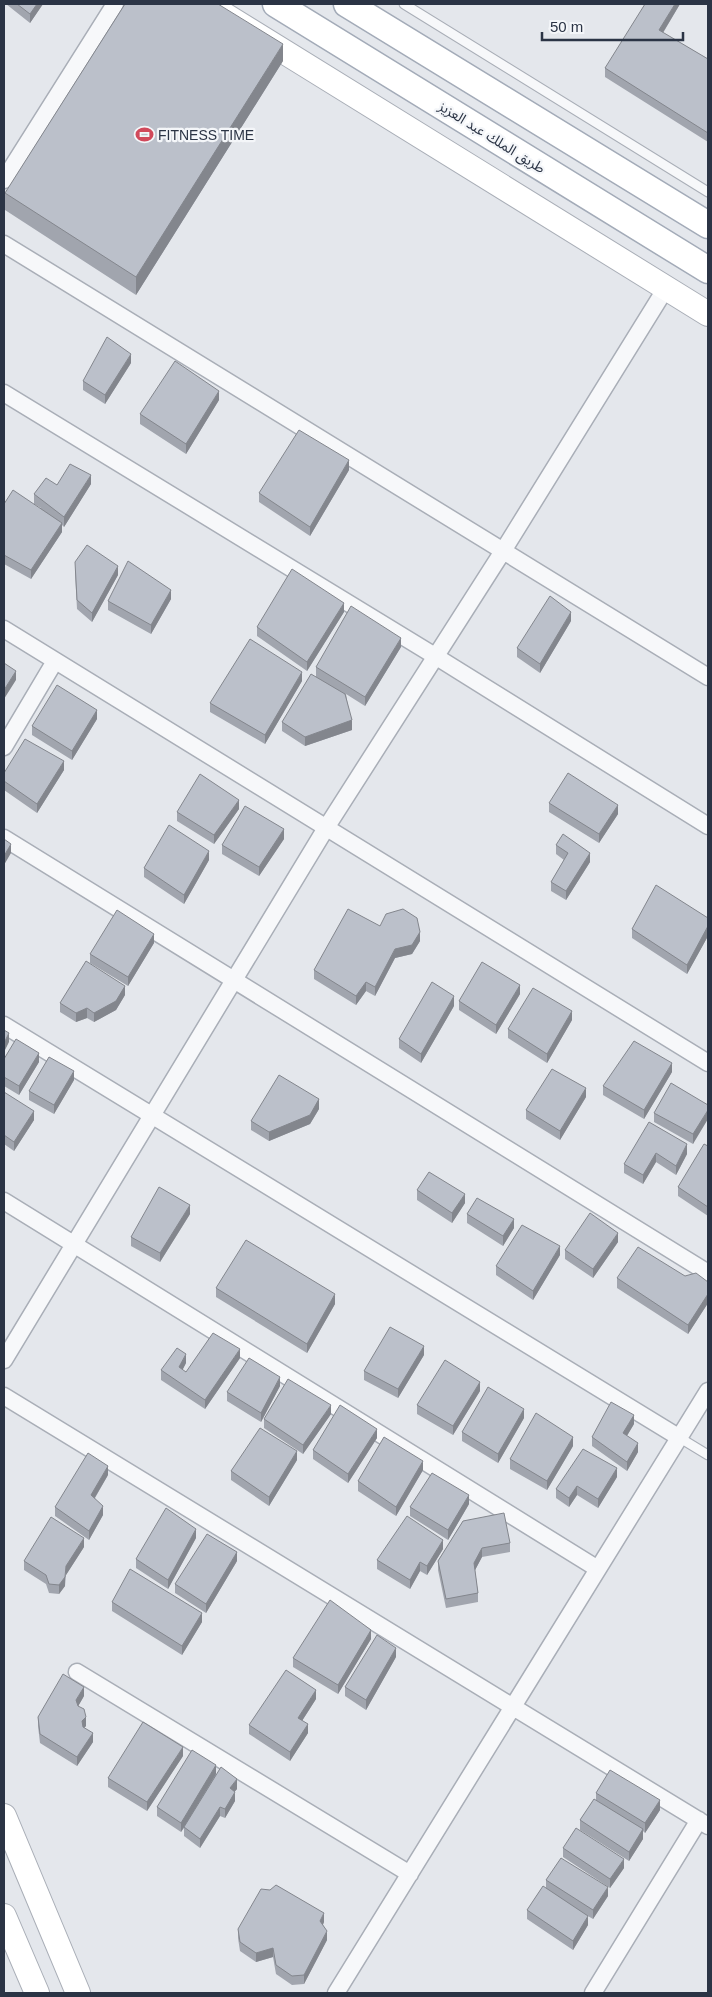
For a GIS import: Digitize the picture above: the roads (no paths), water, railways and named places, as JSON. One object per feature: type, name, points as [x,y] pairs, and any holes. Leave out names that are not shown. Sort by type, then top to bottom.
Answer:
[{"type":"main road","points":[[207,4],[708,314]]},
{"type":"main road","name":"طريق الملك عبد العزيز","points":[[276,4],[708,270]]},
{"type":"main road","points":[[347,4],[708,225]]},
{"type":"main road","points":[[4,1816],[78,1993]]},
{"type":"main road","points":[[4,1916],[37,1993]]},
{"type":"street","points":[[4,180],[115,4]]},
{"type":"street","points":[[4,244],[708,677]]},
{"type":"street","points":[[4,1360],[326,828],[503,551],[666,288]]},
{"type":"street","points":[[4,393],[435,656],[708,826]]},
{"type":"street","points":[[4,629],[708,1063]]},
{"type":"street","points":[[4,747],[56,661]]},
{"type":"street","points":[[4,838],[708,1273]]},
{"type":"street","points":[[4,1025],[680,1438]]},
{"type":"street","points":[[4,1200],[598,1569]]},
{"type":"street","points":[[336,1993],[708,1391]]},
{"type":"street","points":[[4,1396],[704,1823],[593,1993]]},
{"type":"street","points":[[76,1672],[410,1874]]},
{"type":"lane","points":[[404,4],[708,192]]},
{"type":"lane","points":[[680,1438],[708,1455]]},
{"type":"place","name":"FITNESS TIME","points":[[144,135]]}]
